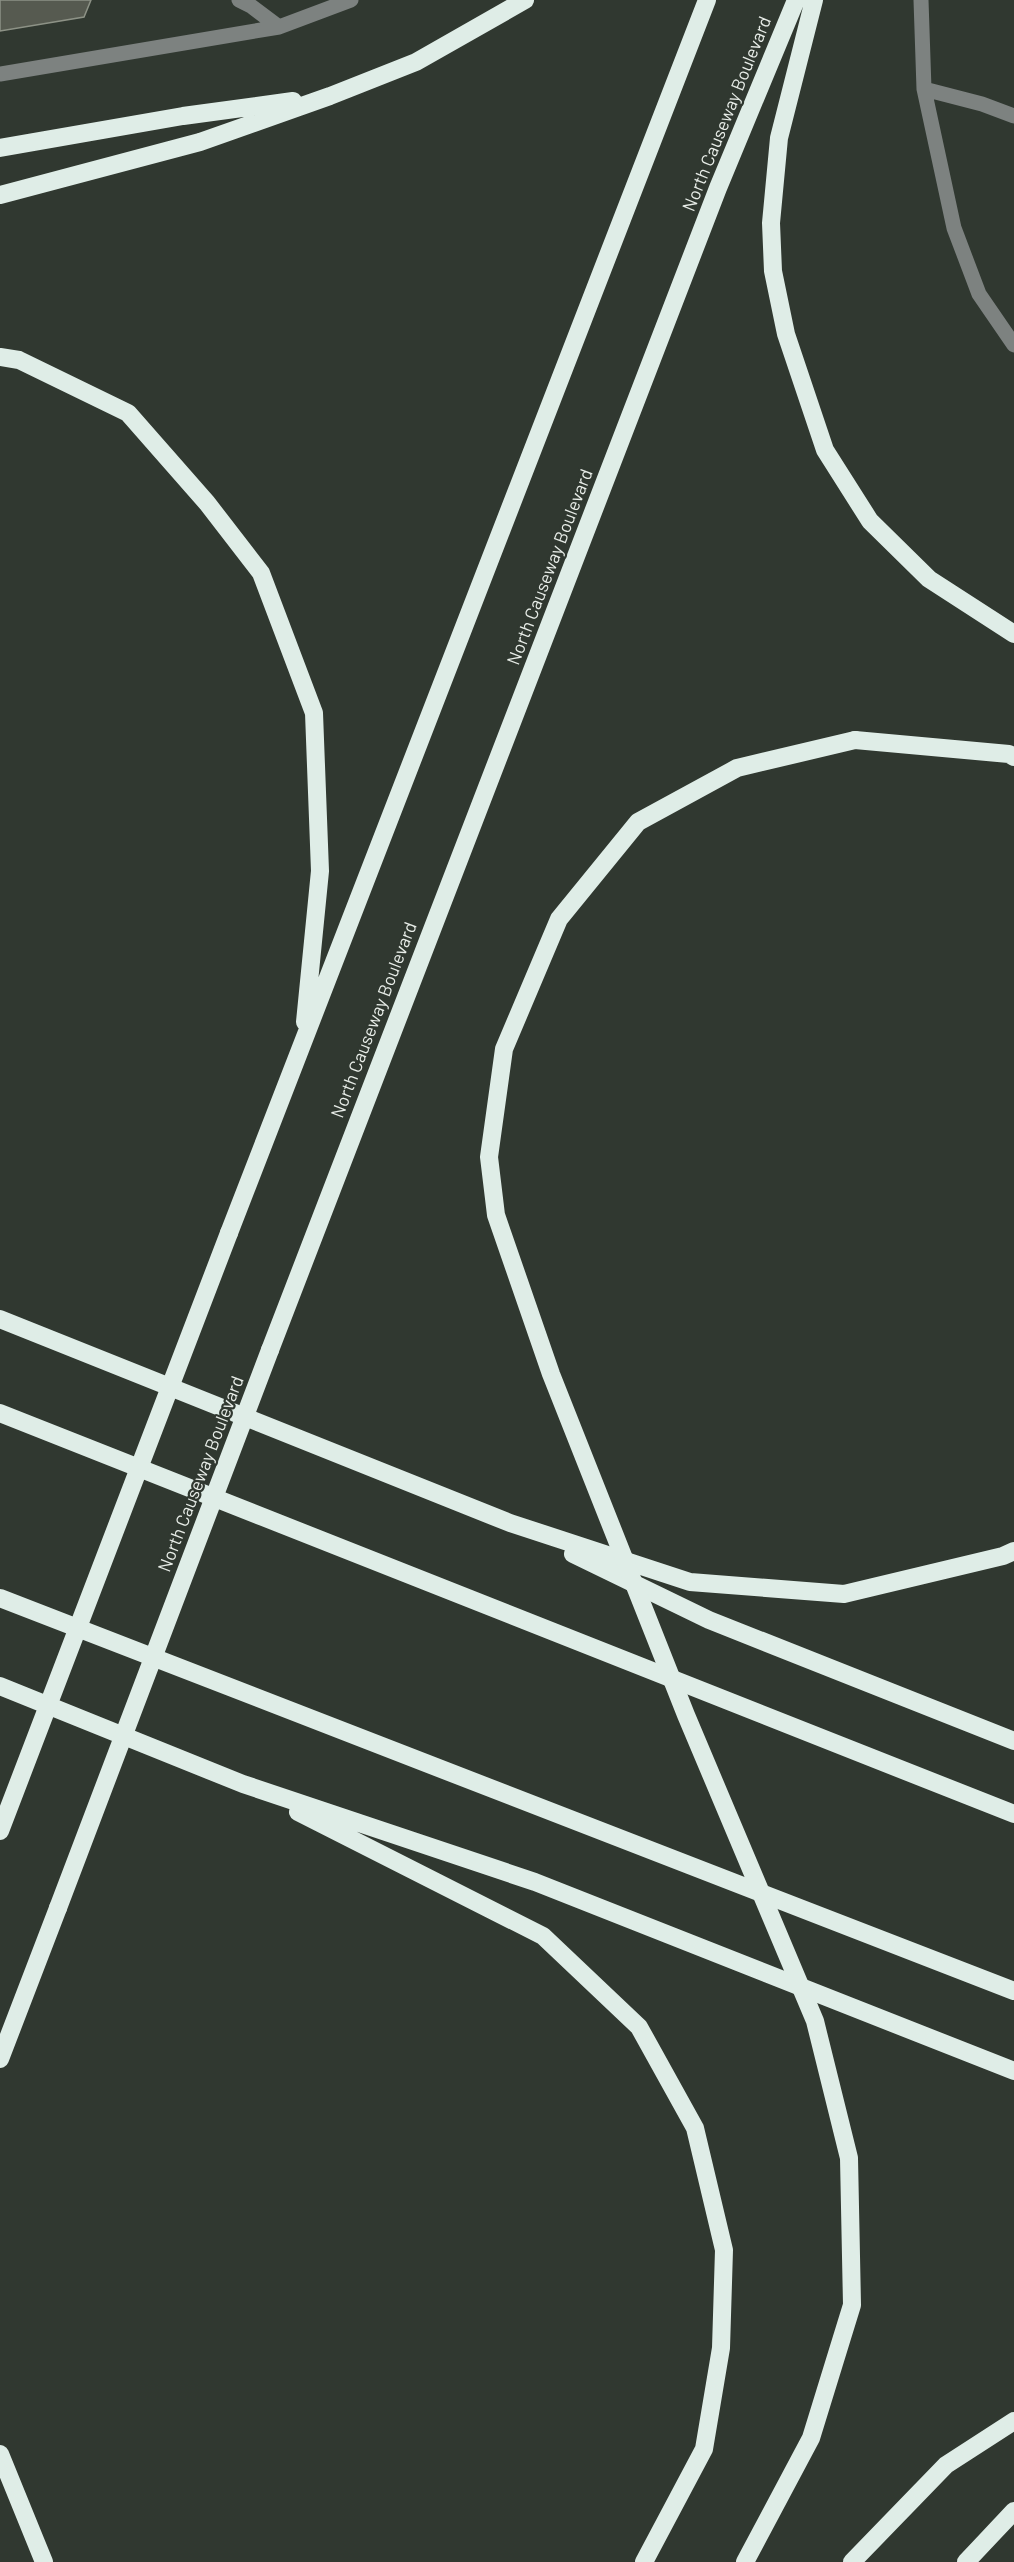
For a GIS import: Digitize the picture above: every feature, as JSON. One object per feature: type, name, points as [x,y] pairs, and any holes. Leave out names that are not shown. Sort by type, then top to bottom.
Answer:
[{"type":"highway","points":[[0,195],[200,142],[330,96],[416,62],[525,0]]},
{"type":"highway","points":[[0,1831],[707,0]]},
{"type":"highway","name":"North Causeway Boulevard","points":[[0,2059],[392,1032],[718,188],[796,0]]},
{"type":"highway","points":[[814,0],[779,138],[771,223],[773,271],[786,334],[825,450],[870,521],[929,579],[1014,634]]},
{"type":"highway","points":[[0,148],[183,116],[330,96]]},
{"type":"highway","points":[[0,357],[20,360],[128,413],[207,503],[261,573],[314,713],[320,871],[302,1048]]},
{"type":"highway","points":[[745,2562],[812,2438],[852,2305],[849,2158],[815,2020],[686,1715],[551,1374],[496,1215],[489,1157],[504,1049],[559,919],[638,822],[737,768],[855,740],[1009,754],[1014,757]]},
{"type":"highway","points":[[0,1319],[510,1523],[690,1582],[844,1594],[1003,1556],[1014,1551]]},
{"type":"highway","points":[[0,1413],[1014,1814]]},
{"type":"highway","points":[[510,1523],[709,1620],[1014,1741]]},
{"type":"highway","points":[[0,1598],[1014,1991]]},
{"type":"highway","points":[[0,1686],[243,1784],[535,1882],[1014,2071]]},
{"type":"highway","points":[[243,1784],[543,1936],[639,2027],[695,2128],[724,2250],[721,2348],[704,2449],[644,2562]]},
{"type":"highway","points":[[852,2562],[946,2465],[1014,2421]]},
{"type":"highway","points":[[0,2454],[44,2562]]},
{"type":"highway","points":[[966,2562],[1014,2511]]},
{"type":"street","points":[[239,0],[279,27]]},
{"type":"street","points":[[0,74],[279,27],[351,0]]},
{"type":"street","points":[[921,0],[924,90],[954,228],[979,294],[1014,345]]},
{"type":"street","points":[[924,90],[982,104],[1014,116]]},
{"type":"building","points":[[0,0],[91,0],[84,17],[0,31]]}]
